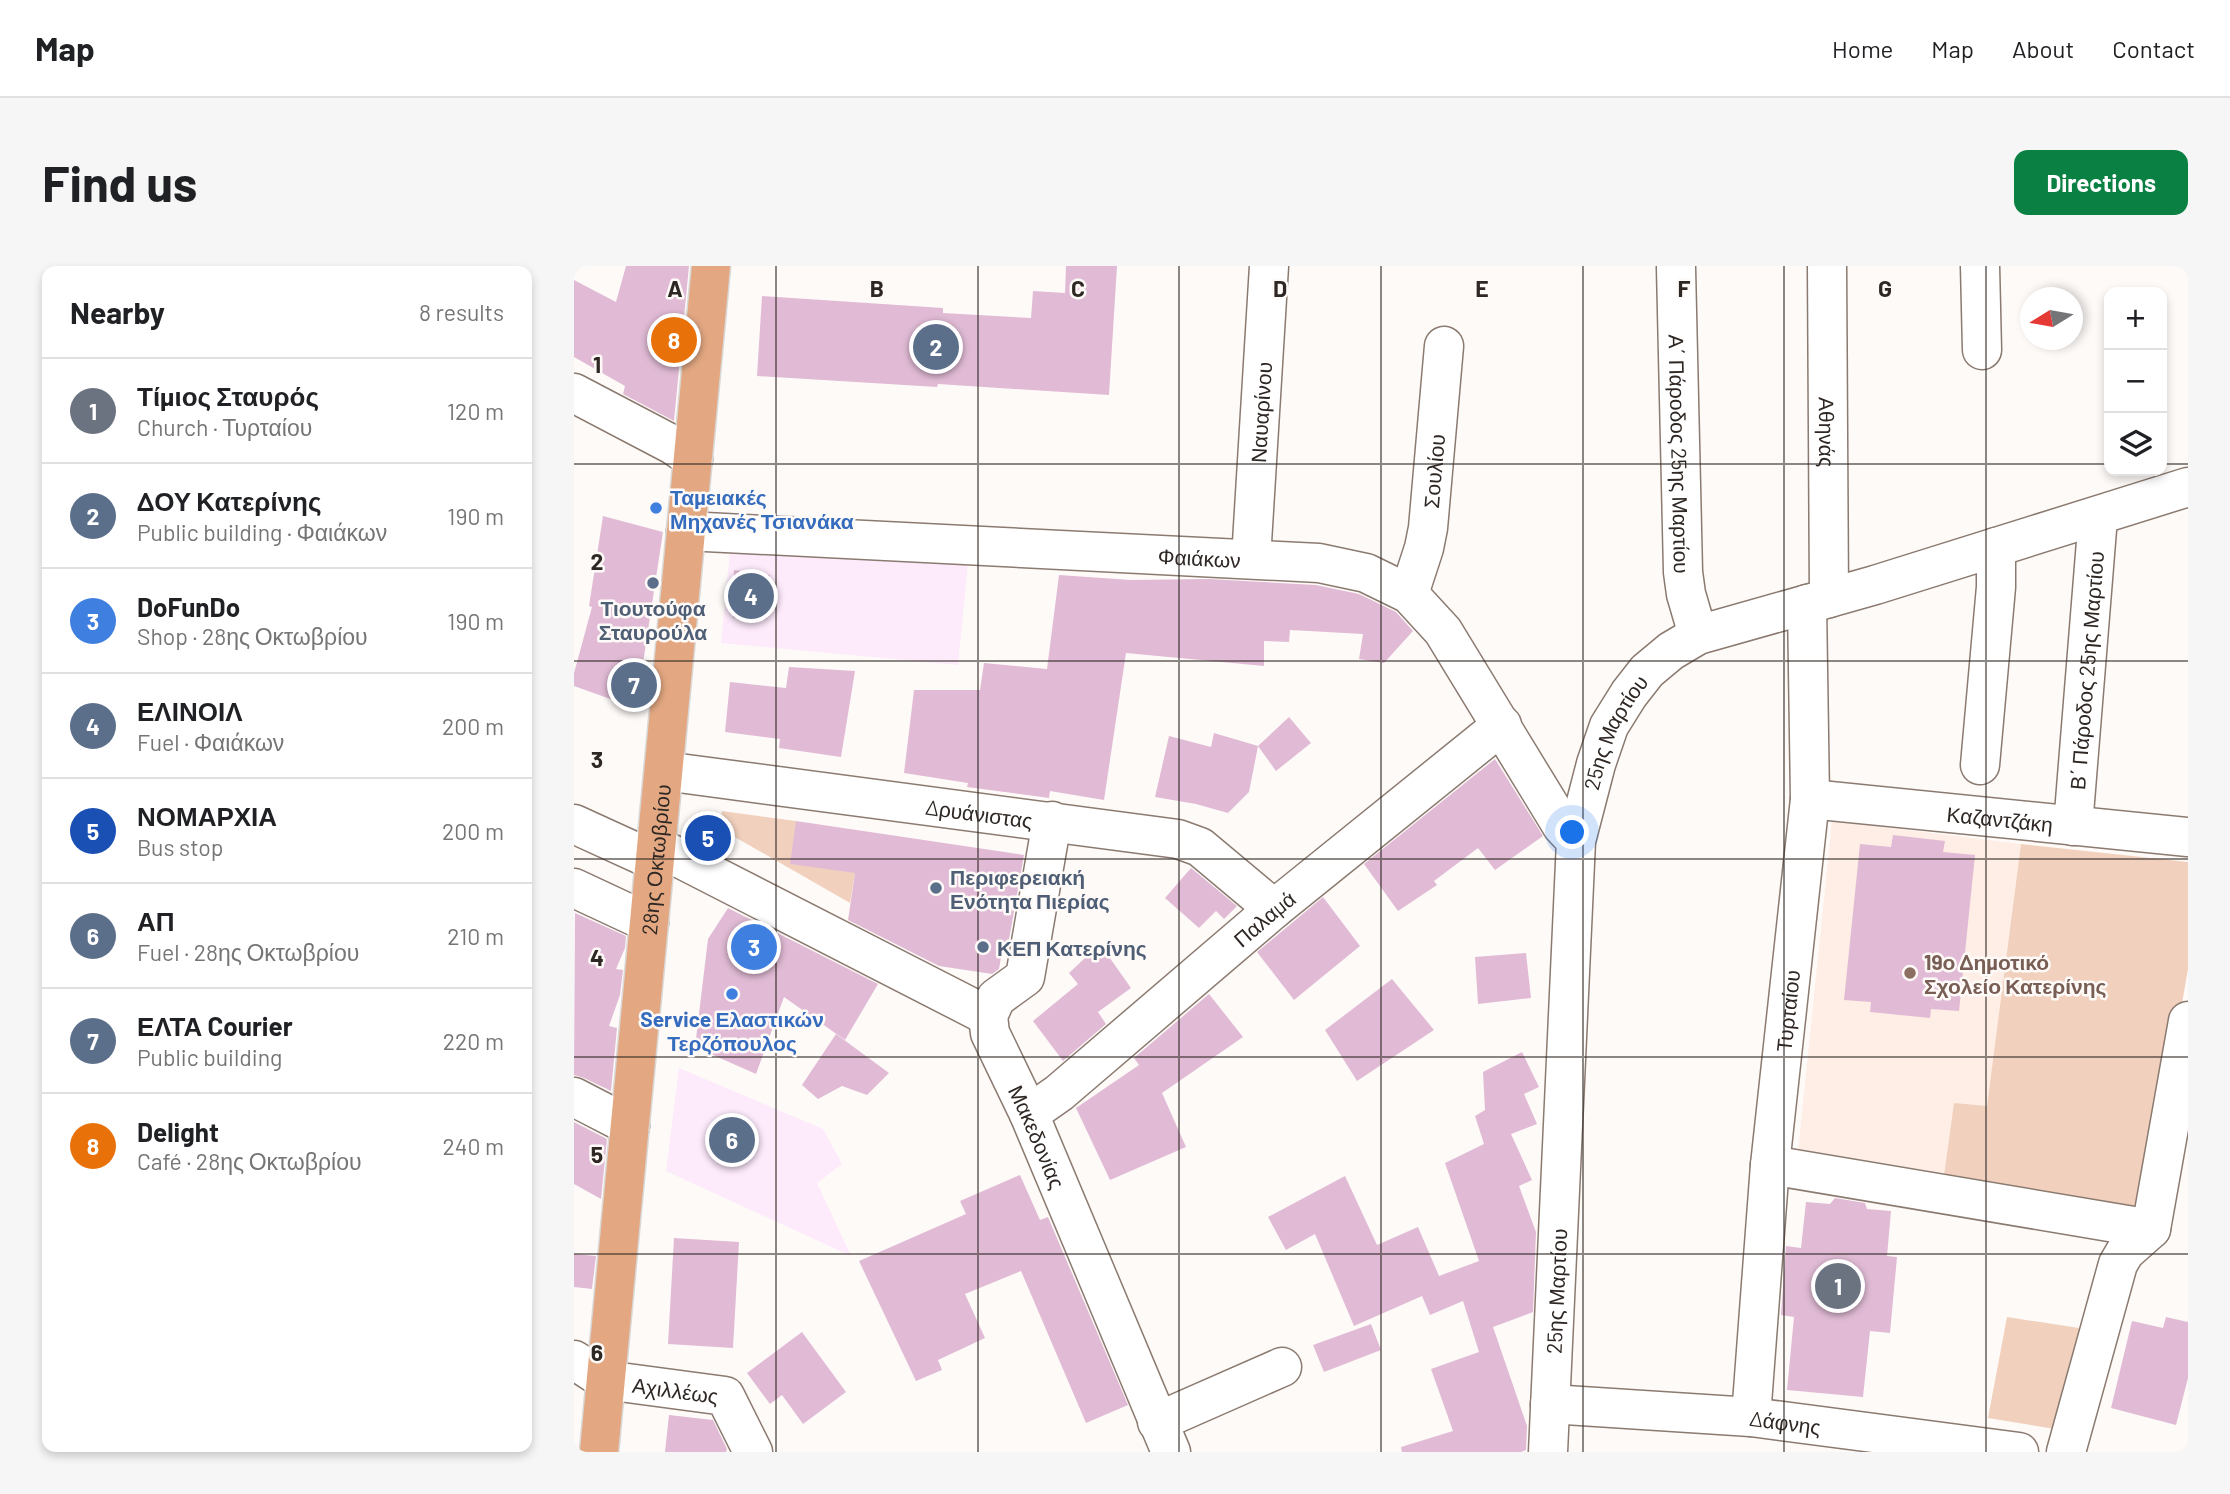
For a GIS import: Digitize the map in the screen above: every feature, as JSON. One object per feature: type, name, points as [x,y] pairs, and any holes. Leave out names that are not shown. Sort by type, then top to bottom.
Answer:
[{"type":"main road","name":"28ης Οκτωβρίου","points":[[599,1452],[590,1370],[630,1126],[711,266]]},
{"type":"street","name":"Ναυαρίνου","points":[[1251,559],[1269,266]]},
{"type":"street","name":"Αθηνάς","points":[[1818,601],[1827,266]]},
{"type":"street","points":[[1980,266],[1982,350]]},
{"type":"street","name":"Α΄ Πάροδος 25ης Μαρτίου","points":[[1676,268],[1683,572],[1686,594],[1698,635]]},
{"type":"street","name":"Σουλίου","points":[[1409,594],[1428,528],[1444,346]]},
{"type":"street","points":[[574,393],[693,458]]},
{"type":"street","name":"25ης Μαρτίου","points":[[1548,1452],[1576,841],[1609,726],[1629,694],[1647,671],[1671,651],[1698,635],[2098,517],[2188,487]]},
{"type":"street","name":"Β΄ Πάροδος 25ης Μαρτίου","points":[[2073,825],[2098,517]]},
{"type":"street","name":"Φαιάκων","points":[[686,531],[1320,563],[1366,573],[1409,594],[1443,631],[1562,826],[1576,841]]},
{"type":"street","points":[[1980,765],[1996,587],[1996,547]]},
{"type":"street","name":"Τυρταίου","points":[[1751,1417],[1770,1165],[1810,799],[1818,601]]},
{"type":"street","name":"Παλαμά","points":[[1029,1114],[1059,1093],[1274,909],[1502,725]]},
{"type":"street","name":"Δρυάνιστας","points":[[664,771],[1178,839],[1200,847],[1274,909]]},
{"type":"street","name":"Καζαντζάκη","points":[[1810,799],[2188,837]]},
{"type":"street","points":[[574,824],[656,854],[988,1016],[996,998],[1025,977],[1052,821]]},
{"type":"street","points":[[574,888],[649,923]]},
{"type":"street","name":"Μακεδονίας","points":[[988,1016],[990,1033],[1029,1114],[1164,1437]]},
{"type":"street","points":[[2066,1452],[2118,1264],[2125,1252],[2151,1229],[2188,1021]]},
{"type":"street","points":[[574,1097],[630,1126]]},
{"type":"street","points":[[1770,1165],[2151,1229]]},
{"type":"street","points":[[1164,1437],[1282,1367]]},
{"type":"street","name":"Αχιλλέως","points":[[590,1370],[725,1396],[753,1452]]},
{"type":"street","name":"Δάφνης","points":[[1550,1404],[1751,1417],[1830,1440],[2019,1452]]},
{"type":"shaded area","points":[[730,551],[968,563],[958,665],[721,643]]},
{"type":"shaded area","points":[[722,811],[796,821],[855,873],[850,903],[719,828]]},
{"type":"shaded area","name":"19ο Δημοτικό Σχολείο Κατερίνης","points":[[1832,821],[2021,844],[1987,1107],[1943,1183],[1797,1162]]},
{"type":"shaded area","points":[[2021,844],[2188,862],[2188,969],[2145,1215],[1943,1183],[1954,1103],[1987,1106]]},
{"type":"shaded area","points":[[679,1068],[823,1129],[842,1164],[817,1183],[851,1256],[666,1171]]},
{"type":"shaded area","points":[[2007,1317],[2092,1330],[2067,1431],[1988,1418]]},
{"type":"building","points":[[626,266],[689,266],[674,421],[623,394],[625,386],[574,357],[574,280],[616,302]]},
{"type":"building","points":[[1066,266],[1117,266],[1109,395],[757,376],[762,296],[943,308],[943,313],[1031,318],[1033,291],[1065,293]]},
{"type":"building","points":[[603,516],[663,532],[643,663],[651,666],[650,679],[641,710],[574,686],[574,673],[592,607],[589,606]]},
{"type":"building","points":[[734,570],[770,575],[767,619],[733,618]]},
{"type":"building","points":[[1059,575],[1131,580],[1209,579],[1316,585],[1359,594],[1396,612],[1413,631],[1384,663],[1359,659],[1363,634],[1290,630],[1289,642],[1264,641],[1264,666],[1126,653],[1104,800],[1050,791],[1049,798],[967,787],[968,783],[904,773],[914,690],[980,690],[984,663],[1047,669]]},
{"type":"building","points":[[789,667],[855,671],[841,757],[779,748],[780,739],[725,732],[730,682],[786,688]]},
{"type":"building","points":[[1289,717],[1311,743],[1276,771],[1258,746]]},
{"type":"building","points":[[1214,733],[1258,746],[1249,792],[1228,813],[1155,797],[1169,736],[1211,747]]},
{"type":"building","points":[[1495,759],[1543,836],[1495,870],[1478,848],[1434,881],[1437,885],[1398,911],[1364,864]]},
{"type":"building","name":"Περιφερειακή Ενότητα Πιερίας","points":[[796,821],[1024,855],[1006,953],[1002,952],[999,969],[992,974],[939,966],[848,920],[855,873],[790,864]]},
{"type":"building","points":[[1893,835],[1945,841],[1943,852],[1975,855],[1959,1011],[1931,1009],[1930,1018],[1870,1012],[1871,1002],[1844,1000],[1860,844],[1891,847]]},
{"type":"building","points":[[1191,868],[1237,906],[1224,919],[1216,911],[1199,928],[1165,898]]},
{"type":"building","points":[[1323,897],[1360,946],[1294,1000],[1257,952]]},
{"type":"building","points":[[728,908],[878,984],[845,1040],[784,997],[756,1074],[695,1047],[708,939]]},
{"type":"building","points":[[575,913],[626,936],[625,948],[616,969],[623,970],[620,995],[609,1026],[617,1028],[611,1091],[574,1075]]},
{"type":"building","points":[[1100,944],[1131,988],[1098,1012],[1106,1024],[1063,1061],[1033,1021],[1078,984],[1069,973]]},
{"type":"building","points":[[1526,953],[1531,998],[1478,1004],[1475,957]]},
{"type":"building","points":[[1392,979],[1434,1030],[1357,1081],[1325,1030]]},
{"type":"building","points":[[1209,994],[1243,1037],[1162,1093],[1186,1147],[1110,1180],[1076,1108],[1139,1065],[1134,1058]]},
{"type":"building","points":[[836,1034],[889,1073],[867,1095],[842,1086],[818,1099],[802,1085]]},
{"type":"building","points":[[1522,1052],[1539,1087],[1524,1094],[1537,1124],[1511,1134],[1532,1180],[1519,1186],[1536,1232],[1533,1312],[1493,1327],[1527,1426],[1526,1450],[1402,1452],[1401,1447],[1453,1431],[1431,1369],[1479,1352],[1463,1301],[1430,1315],[1422,1296],[1354,1326],[1315,1234],[1286,1250],[1268,1217],[1345,1176],[1377,1245],[1418,1227],[1439,1276],[1479,1261],[1445,1163],[1484,1144],[1475,1116],[1485,1110],[1483,1072]]},
{"type":"building","points":[[574,1122],[607,1139],[601,1199],[574,1184]]},
{"type":"building","points":[[1020,1175],[1040,1220],[1048,1217],[1128,1405],[1086,1423],[1021,1271],[965,1294],[985,1338],[938,1360],[942,1370],[916,1381],[859,1261],[966,1214],[960,1201]]},
{"type":"building","points":[[1835,1198],[1865,1203],[1867,1209],[1891,1211],[1887,1256],[1897,1257],[1890,1333],[1870,1331],[1863,1397],[1787,1390],[1794,1317],[1781,1315],[1786,1246],[1801,1248],[1806,1202],[1830,1204]]},
{"type":"building","points":[[674,1238],[739,1242],[733,1348],[668,1344]]},
{"type":"building","points":[[574,1254],[596,1256],[592,1289],[574,1287]]},
{"type":"building","points":[[2166,1317],[2188,1322],[2188,1378],[2176,1425],[2111,1408],[2132,1321],[2163,1328]]},
{"type":"building","points":[[1371,1324],[1381,1350],[1324,1372],[1313,1345]]},
{"type":"building","points":[[802,1332],[846,1392],[803,1424],[782,1395],[770,1404],[747,1373]]},
{"type":"building","points":[[669,1415],[713,1420],[726,1452],[665,1452]]},
{"type":"place","name":"Delight","points":[[674,340]]},
{"type":"place","name":"ΔΟΥ Κατερίνης","points":[[936,347]]},
{"type":"place","name":"Ταμειακές Μηχανές Τσιανάκα","points":[[656,508]]},
{"type":"place","name":"Τιουτούφα Σταυρούλα","points":[[653,583]]},
{"type":"place","name":"ΕΛΙΝΟΙΛ","points":[[751,596]]},
{"type":"place","name":"ΕΛΤΑ Courier","points":[[634,685]]},
{"type":"place","name":"ΝΟΜΑΡΧΙΑ","points":[[708,838]]},
{"type":"place","name":"Περιφερειακή Ενότητα Πιερίας","points":[[936,888]]},
{"type":"place","name":"DoFunDo","points":[[754,947]]},
{"type":"place","name":"ΚΕΠ Κατερίνης","points":[[983,947]]},
{"type":"place","name":"19ο Δημοτικό Σχολείο Κατερίνης","points":[[1910,973]]},
{"type":"place","name":"Service Ελαστικών Τερζόπουλος","points":[[732,994]]},
{"type":"place","name":"ΑΠ","points":[[732,1140]]},
{"type":"place","name":"Τίμιος Σταυρός","points":[[1838,1286]]}]
